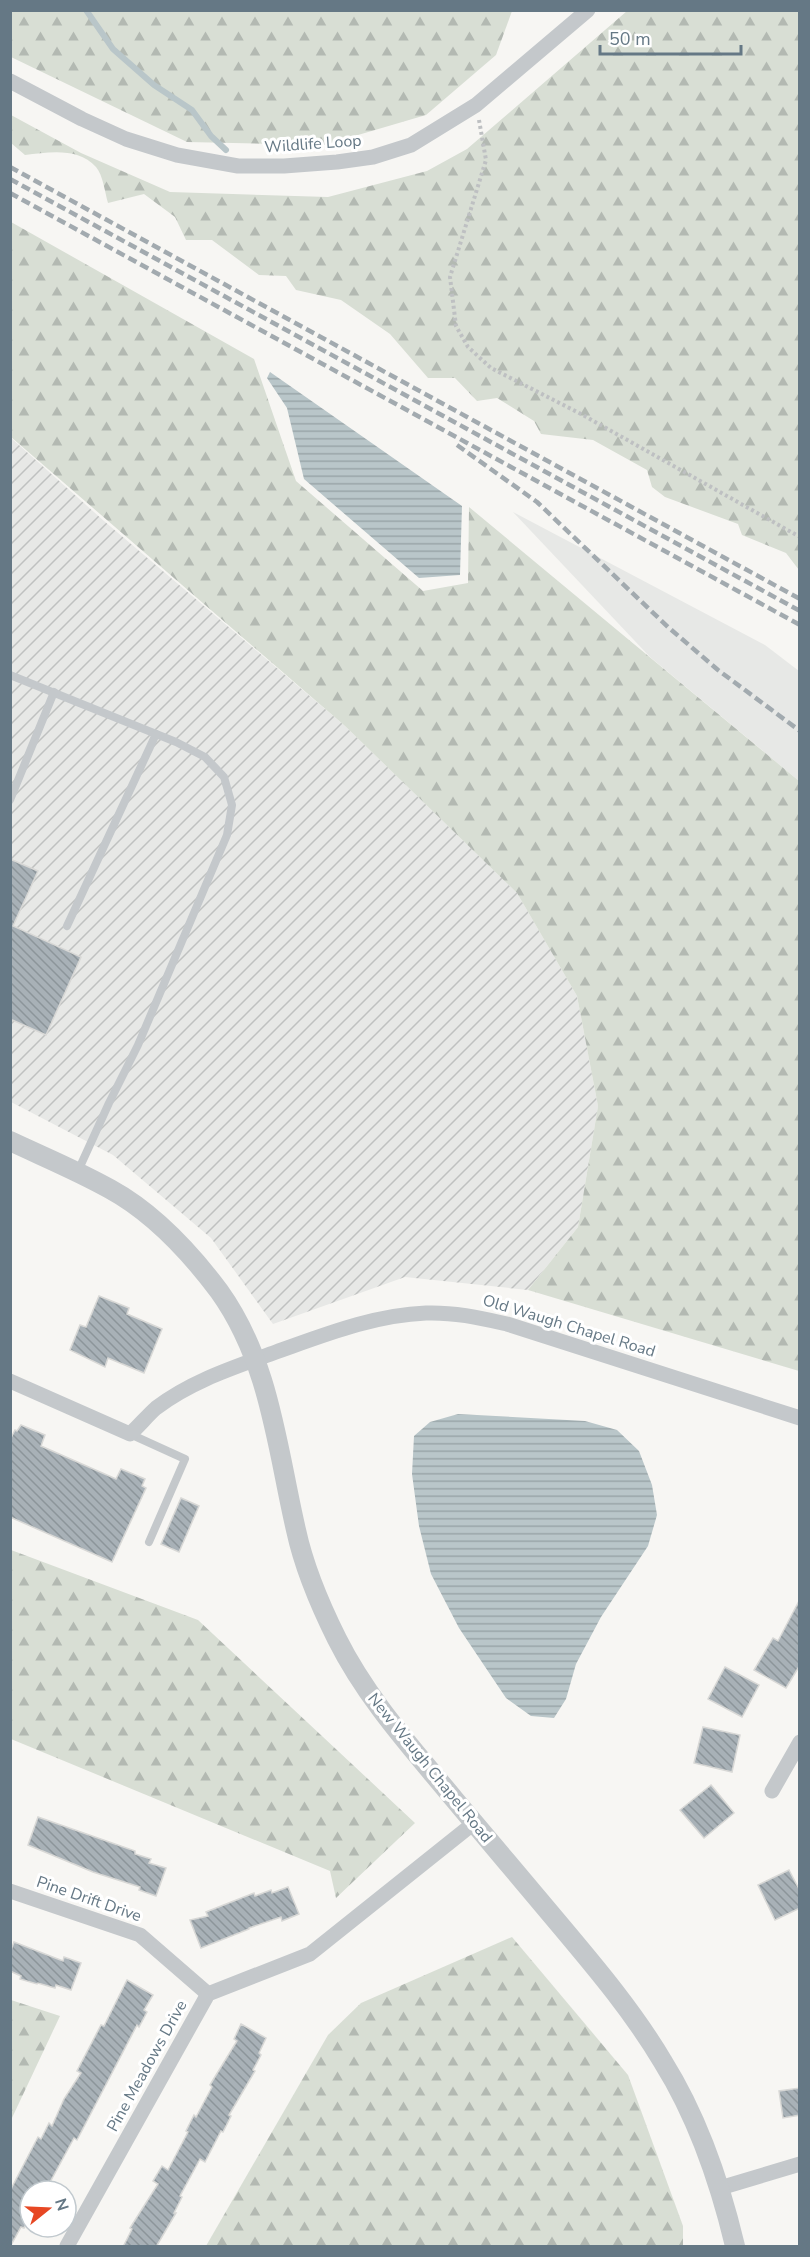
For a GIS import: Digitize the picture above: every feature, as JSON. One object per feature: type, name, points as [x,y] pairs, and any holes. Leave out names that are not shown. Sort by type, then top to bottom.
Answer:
[{"type":"street","name":"Wildlife Loop","points":[[10,81],[126,139],[177,155],[237,166],[284,166],[337,162],[373,157],[411,145],[476,105],[588,10]]},
{"type":"street","name":"New Waugh Chapel Road","points":[[10,1142],[77,1172],[135,1205],[158,1222],[178,1242],[199,1264],[220,1293],[240,1324],[256,1359],[268,1395],[297,1534],[317,1595],[338,1640],[362,1684],[398,1731],[597,1969],[665,2064],[687,2106],[720,2188],[735,2247]]},
{"type":"street","name":"Old Waugh Chapel Road","points":[[130,1434],[156,1408],[222,1371],[388,1317],[427,1313],[467,1315],[507,1324],[800,1418]]},
{"type":"street","points":[[10,1382],[130,1434]]},
{"type":"street","points":[[772,1791],[800,1742]]},
{"type":"street","name":"Pine Meadows Drive","points":[[67,2247],[208,1994],[310,1954],[474,1823]]},
{"type":"street","name":"Pine Drift Drive","points":[[10,1891],[140,1935],[208,1994]]},
{"type":"street","points":[[720,2188],[800,2164]]},
{"type":"lane","points":[[10,675],[156,734],[205,757],[224,777],[232,805],[227,835],[138,1045],[108,1103],[77,1172]]},
{"type":"lane","points":[[10,800],[54,692]]},
{"type":"lane","points":[[68,926],[156,734]]},
{"type":"lane","points":[[130,1434],[185,1459],[148,1542]]},
{"type":"path","points":[[476,105],[486,160],[450,277],[456,326],[468,347],[491,368],[581,414],[800,537]]},
{"type":"shaded area","points":[[270,372],[462,506],[460,575],[419,578],[304,479],[287,408],[267,378]]},
{"type":"shaded area","points":[[10,437],[104,521],[345,726],[517,893],[577,996],[598,1106],[578,1227],[528,1290],[405,1277],[273,1324],[211,1238],[113,1155],[11,1102]]},
{"type":"shaded area","points":[[513,512],[765,645],[799,671],[799,781],[650,657]]},
{"type":"shaded area","points":[[458,1414],[585,1421],[617,1430],[639,1451],[652,1485],[657,1515],[648,1546],[601,1617],[576,1664],[566,1699],[554,1718],[531,1716],[506,1698],[459,1628],[431,1574],[419,1526],[412,1474],[414,1436],[430,1422]]},
{"type":"green space","points":[[10,11],[512,11],[496,55],[426,115],[324,145],[187,142],[11,57]]},
{"type":"green space","points":[[627,11],[799,11],[799,570],[786,553],[742,535],[738,524],[665,497],[652,487],[647,470],[593,440],[541,434],[534,421],[497,398],[477,401],[455,378],[428,378],[390,334],[341,300],[296,290],[286,276],[259,275],[212,240],[186,240],[175,217],[144,194],[108,203],[104,184],[96,167],[81,156],[63,152],[25,155],[11,143],[11,115],[81,153],[170,192],[328,197],[427,171],[467,149]]},
{"type":"green space","points":[[11,222],[254,359],[296,481],[423,591],[468,583],[469,507],[799,781],[799,1371],[528,1290],[578,1227],[598,1106],[577,996],[517,893],[345,726],[11,437]]},
{"type":"green space","points":[[11,1550],[198,1620],[415,1823],[336,1898],[330,1871],[11,1739]]},
{"type":"green space","points":[[512,1937],[628,2075],[683,2226],[683,2246],[206,2246],[328,2035],[361,2003]]},
{"type":"green space","points":[[10,2000],[60,2016],[11,2120]]},
{"type":"building","points":[[10,859],[38,871],[13,926],[81,957],[46,1035],[10,1019]]},
{"type":"building","points":[[99,1296],[129,1308],[127,1314],[162,1329],[144,1373],[108,1358],[105,1367],[70,1350],[80,1325],[86,1327]]},
{"type":"building","points":[[21,1425],[45,1435],[41,1446],[116,1479],[121,1469],[145,1479],[142,1486],[146,1488],[112,1562],[10,1517],[10,1440],[15,1430],[17,1431]]},
{"type":"building","points":[[181,1498],[199,1506],[179,1552],[161,1544]]},
{"type":"building","points":[[800,1599],[800,1665],[786,1688],[754,1670],[773,1638],[778,1641]]},
{"type":"building","points":[[725,1667],[759,1685],[742,1717],[708,1699]]},
{"type":"building","points":[[703,1727],[740,1735],[732,1772],[694,1763]]},
{"type":"building","points":[[711,1785],[734,1813],[704,1838],[680,1810]]},
{"type":"building","points":[[38,1817],[135,1851],[135,1854],[151,1859],[149,1863],[166,1868],[156,1896],[139,1890],[140,1887],[93,1872],[28,1845]]},
{"type":"building","points":[[789,1870],[800,1891],[800,1908],[775,1920],[758,1885]]},
{"type":"building","points":[[288,1887],[299,1914],[282,1921],[281,1917],[249,1928],[201,1948],[190,1920],[208,1916],[206,1912],[254,1893],[255,1896],[271,1890],[272,1893]]},
{"type":"building","points":[[14,1942],[63,1961],[64,1957],[81,1963],[71,1990],[20,1979],[21,1976],[10,1971],[10,1953]]},
{"type":"building","points":[[127,1980],[153,1995],[144,2010],[147,2012],[139,2027],[137,2025],[77,2140],[74,2138],[52,2179],[18,2179],[18,2232],[10,2247],[10,2191],[38,2137],[41,2139],[49,2123],[52,2126],[64,2099],[81,2073],[77,2071],[101,2025],[104,2026]]},
{"type":"building","points":[[241,2024],[266,2038],[253,2070],[255,2071],[229,2115],[231,2116],[223,2132],[221,2131],[205,2162],[200,2159],[180,2196],[182,2197],[174,2213],[176,2213],[156,2247],[123,2247],[132,2229],[130,2228],[158,2184],[153,2181],[162,2166],[168,2170],[188,2132],[186,2131],[194,2115],[196,2117],[212,2087],[210,2085],[237,2041],[234,2039]]},
{"type":"building","points":[[800,2088],[800,2115],[783,2118],[779,2091]]},
{"type":"waterway","points":[[86,10],[113,49],[154,85],[192,110],[211,136],[226,150]]},
{"type":"railway","points":[[10,167],[800,599]]},
{"type":"railway","points":[[10,179],[800,611]]},
{"type":"railway","points":[[10,193],[800,625]]},
{"type":"railway","points":[[457,445],[537,502],[668,627],[718,670],[800,731]]}]
